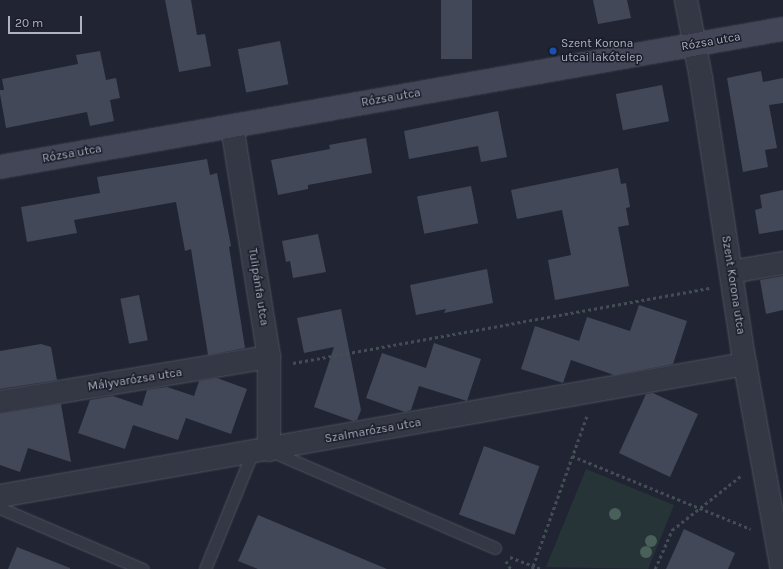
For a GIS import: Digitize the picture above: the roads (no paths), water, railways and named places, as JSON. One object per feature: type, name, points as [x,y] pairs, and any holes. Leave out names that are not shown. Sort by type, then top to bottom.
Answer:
[{"type":"street","name":"Szent Korona utca","points":[[686,0],[762,459],[776,501],[777,540],[782,569]]},
{"type":"street","name":"Rózsa utca","points":[[0,167],[783,29]]},
{"type":"street","name":"Tulipánfa utca","points":[[232,126],[269,362],[261,451]]},
{"type":"street","points":[[732,278],[783,263]]},
{"type":"street","name":"Mályvarózsa utca","points":[[0,402],[269,362]]},
{"type":"street","name":"Szalmarózsa utca","points":[[0,496],[746,364]]},
{"type":"lane","points":[[205,569],[261,451],[495,548]]},
{"type":"lane","points":[[0,508],[142,569]]},
{"type":"place","name":"Szent Korona utcai lakótelep","points":[[553,51]]}]
